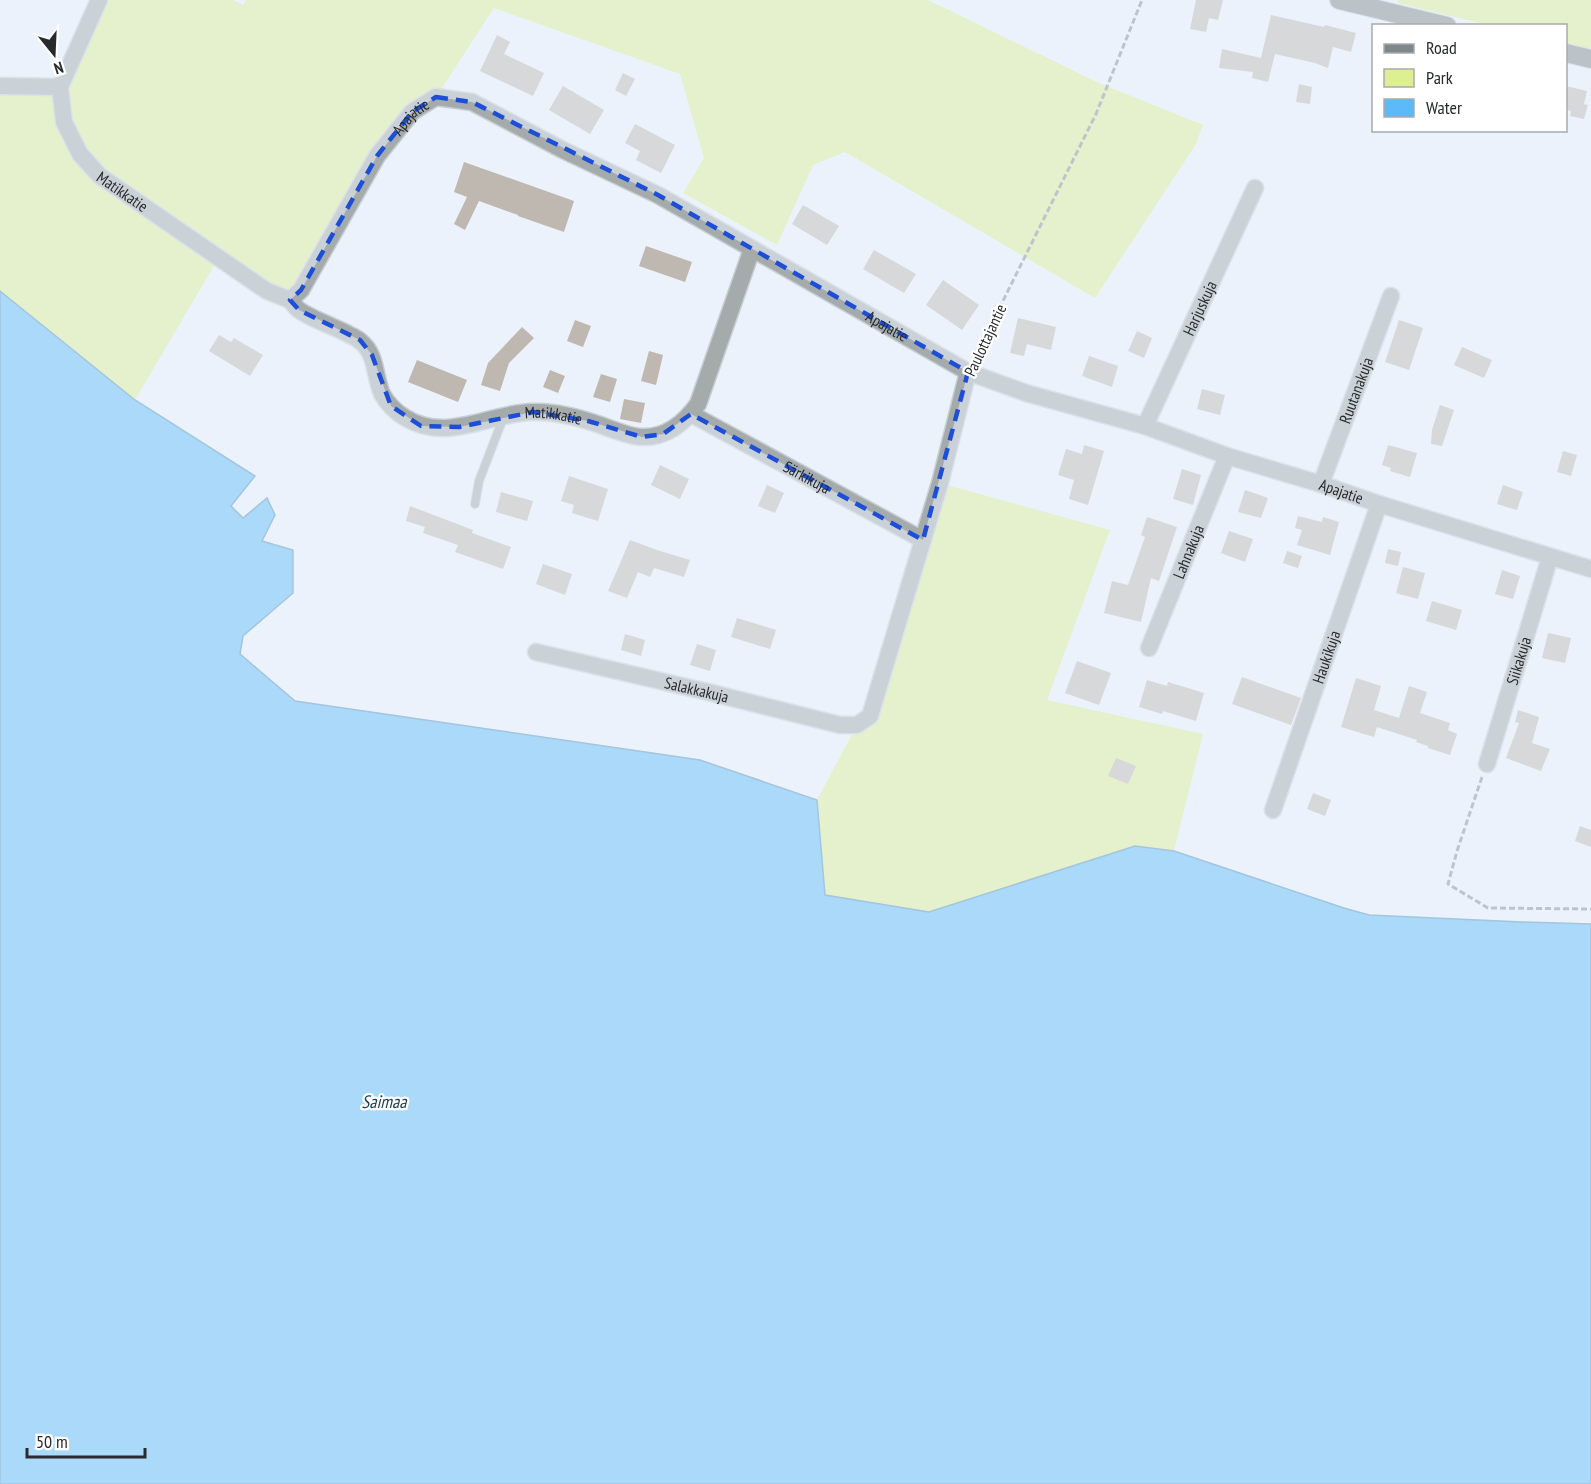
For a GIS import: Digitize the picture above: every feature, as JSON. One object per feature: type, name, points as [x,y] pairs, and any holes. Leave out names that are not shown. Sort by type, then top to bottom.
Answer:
[{"type":"street","points":[[0,86],[60,87],[99,0]]},
{"type":"street","points":[[1339,0],[1439,24]]},
{"type":"street","points":[[1567,53],[1591,59]]},
{"type":"street","name":"Matikkatie","points":[[60,87],[64,122],[80,154],[100,176],[267,291],[295,295],[299,310],[360,340],[372,355],[382,394],[390,406],[404,417],[422,426],[440,429],[459,428],[504,415],[533,412],[588,421],[642,437],[663,434],[682,423],[698,404],[752,249]]},
{"type":"street","name":"Apajatie","points":[[295,295],[377,156],[412,112],[436,97],[472,102],[563,150],[658,195],[968,372],[1026,393],[1145,426],[1227,456],[1591,569]]},
{"type":"street","name":"Harjuskuja","points":[[1145,426],[1255,188]]},
{"type":"street","name":"Ruutanakuja","points":[[1321,484],[1391,296]]},
{"type":"street","name":"Paulottajantie","points":[[857,725],[870,716],[940,483],[968,372]]},
{"type":"street","name":"Särkikuja","points":[[691,414],[923,540]]},
{"type":"street","name":"Lahnakuja","points":[[1149,648],[1227,456]]},
{"type":"street","name":"Haukikuja","points":[[1272,810],[1379,504]]},
{"type":"street","name":"Siikakuja","points":[[1487,764],[1550,557]]},
{"type":"street","name":"Salakkakuja","points":[[536,652],[840,725],[857,725]]},
{"type":"lane","points":[[475,504],[479,481],[504,415]]},
{"type":"path","name":"Paulottajantie","points":[[968,372],[1096,114],[1142,0]]},
{"type":"path","points":[[1487,764],[1448,884],[1488,908],[1591,909]]},
{"type":"highlighted area","points":[[436,97],[472,102],[658,195],[968,372],[923,540],[691,414],[663,434],[642,437],[588,421],[533,412],[459,427],[421,426],[391,406],[372,355],[360,340],[299,310],[290,300],[301,290],[377,156],[412,112]]},
{"type":"green space","points":[[99,0],[233,0],[243,5],[246,0],[928,0],[1099,83],[1203,125],[1196,144],[1095,298],[845,152],[813,165],[777,245],[683,193],[704,158],[680,74],[494,8],[436,97],[412,112],[290,300],[218,259],[135,400],[0,291],[0,86],[60,87]]},
{"type":"green space","points":[[1398,0],[1591,0],[1591,51],[1567,45],[1567,24],[1484,24],[1398,3]]},
{"type":"green space","points":[[940,483],[1110,530],[1047,700],[1203,734],[1174,851],[1135,846],[929,912],[825,895],[817,800],[857,725],[870,716]]},
{"type":"water","name":"Saimaa","points":[[0,291],[135,400],[255,476],[231,506],[243,518],[267,498],[275,515],[262,541],[293,550],[293,593],[243,636],[240,654],[295,701],[700,760],[817,800],[825,895],[929,912],[1135,846],[1174,851],[1369,915],[1591,924],[1591,1484],[0,1484]]},
{"type":"building","points":[[1196,0],[1223,0],[1218,20],[1209,18],[1206,32],[1190,29]]},
{"type":"building","points":[[1271,15],[1356,33],[1351,52],[1333,47],[1328,68],[1275,54],[1268,82],[1252,78],[1253,72],[1219,68],[1222,49],[1261,58]]},
{"type":"building","points":[[497,35],[510,42],[504,54],[544,73],[533,96],[480,71]]},
{"type":"building","points":[[623,73],[635,79],[626,96],[615,90]]},
{"type":"building","points":[[1299,84],[1312,87],[1310,104],[1296,102]]},
{"type":"building","points":[[563,86],[604,110],[590,134],[549,110]]},
{"type":"building","points":[[1567,86],[1587,91],[1584,104],[1588,105],[1584,119],[1570,116],[1571,111],[1567,110]]},
{"type":"building","points":[[635,124],[675,145],[661,173],[636,160],[640,151],[625,143]]},
{"type":"building","points":[[464,162],[574,201],[564,232],[479,201],[465,230],[454,224],[467,197],[454,192]]},
{"type":"building","points":[[803,205],[839,226],[827,245],[792,224]]},
{"type":"building","points":[[646,246],[692,262],[685,282],[639,266]]},
{"type":"building","points":[[874,250],[916,274],[904,293],[863,269]]},
{"type":"building","points":[[943,280],[979,305],[962,330],[926,305]]},
{"type":"building","points":[[1018,318],[1056,327],[1051,350],[1027,344],[1024,356],[1010,353]]},
{"type":"building","points":[[575,320],[591,326],[583,347],[567,341]]},
{"type":"building","points":[[1399,320],[1423,328],[1409,370],[1385,362]]},
{"type":"building","points":[[522,327],[534,338],[509,363],[500,391],[481,385],[488,363]]},
{"type":"building","points":[[1137,331],[1152,338],[1144,358],[1128,351]]},
{"type":"building","points":[[219,335],[231,342],[234,338],[263,355],[250,376],[209,351]]},
{"type":"building","points":[[1462,347],[1492,360],[1484,378],[1454,365]]},
{"type":"building","points":[[649,351],[663,355],[656,385],[641,381]]},
{"type":"building","points":[[1089,356],[1118,366],[1112,387],[1082,376]]},
{"type":"building","points":[[417,360],[467,380],[458,402],[408,382]]},
{"type":"building","points":[[550,370],[565,376],[558,393],[543,387]]},
{"type":"building","points":[[601,374],[617,379],[610,402],[593,397]]},
{"type":"building","points":[[1202,389],[1225,395],[1220,415],[1197,409]]},
{"type":"building","points":[[624,399],[645,403],[641,423],[620,419]]},
{"type":"building","points":[[1440,405],[1454,410],[1442,446],[1431,444],[1432,430]]},
{"type":"building","points":[[1084,445],[1104,451],[1088,505],[1069,499],[1074,480],[1058,475],[1066,449],[1082,454]]},
{"type":"building","points":[[1388,445],[1417,453],[1410,477],[1390,471],[1391,468],[1382,465]]},
{"type":"building","points":[[1563,451],[1577,455],[1571,476],[1557,472]]},
{"type":"building","points":[[660,465],[689,479],[680,499],[651,485]]},
{"type":"building","points":[[1182,469],[1201,475],[1193,505],[1173,499]]},
{"type":"building","points":[[569,476],[608,489],[598,521],[572,513],[574,505],[561,501]]},
{"type":"building","points":[[767,485],[784,493],[775,513],[758,506]]},
{"type":"building","points":[[1503,485],[1523,492],[1517,510],[1497,504]]},
{"type":"building","points":[[1245,490],[1268,498],[1261,518],[1238,512]]},
{"type":"building","points":[[501,492],[533,501],[527,521],[496,512]]},
{"type":"building","points":[[410,506],[511,547],[503,569],[455,552],[458,545],[423,533],[425,527],[406,521]]},
{"type":"building","points":[[1298,516],[1322,522],[1323,517],[1339,522],[1330,555],[1297,545],[1302,530],[1295,528]]},
{"type":"building","points":[[1147,517],[1177,527],[1159,581],[1151,578],[1141,622],[1104,613],[1112,581],[1128,585],[1145,537],[1141,535]]},
{"type":"building","points":[[1229,531],[1253,539],[1245,562],[1221,553]]},
{"type":"building","points":[[630,540],[690,560],[684,577],[654,568],[650,577],[638,572],[627,598],[608,591]]},
{"type":"building","points":[[1388,549],[1401,552],[1398,566],[1385,563]]},
{"type":"building","points":[[1287,551],[1302,556],[1298,568],[1283,563]]},
{"type":"building","points":[[543,564],[572,574],[565,595],[536,584]]},
{"type":"building","points":[[1403,567],[1425,573],[1418,599],[1396,593]]},
{"type":"building","points":[[1502,570],[1520,576],[1513,599],[1495,594]]},
{"type":"building","points":[[1432,601],[1462,610],[1456,630],[1426,621]]},
{"type":"building","points":[[737,618],[776,630],[770,649],[731,637]]},
{"type":"building","points":[[1548,633],[1571,638],[1565,663],[1542,658]]},
{"type":"building","points":[[625,634],[645,640],[641,656],[621,650]]},
{"type":"building","points":[[697,644],[716,650],[710,671],[690,665]]},
{"type":"building","points":[[1077,661],[1111,673],[1099,705],[1065,693]]},
{"type":"building","points":[[1242,677],[1301,698],[1291,725],[1232,704]]},
{"type":"building","points":[[1356,678],[1381,686],[1374,710],[1399,718],[1409,686],[1427,692],[1420,713],[1450,723],[1448,730],[1457,734],[1450,755],[1428,748],[1416,742],[1417,740],[1377,727],[1374,737],[1341,727]]},
{"type":"building","points":[[1147,680],[1167,686],[1168,682],[1204,693],[1196,721],[1163,711],[1162,714],[1139,707]]},
{"type":"building","points":[[1518,710],[1539,717],[1532,743],[1550,749],[1541,771],[1506,758],[1519,723],[1515,722]]},
{"type":"building","points":[[1116,758],[1136,766],[1128,784],[1108,776]]},
{"type":"building","points":[[1313,793],[1331,800],[1325,816],[1307,809]]},
{"type":"building","points":[[1580,826],[1591,830],[1591,847],[1575,841]]}]
